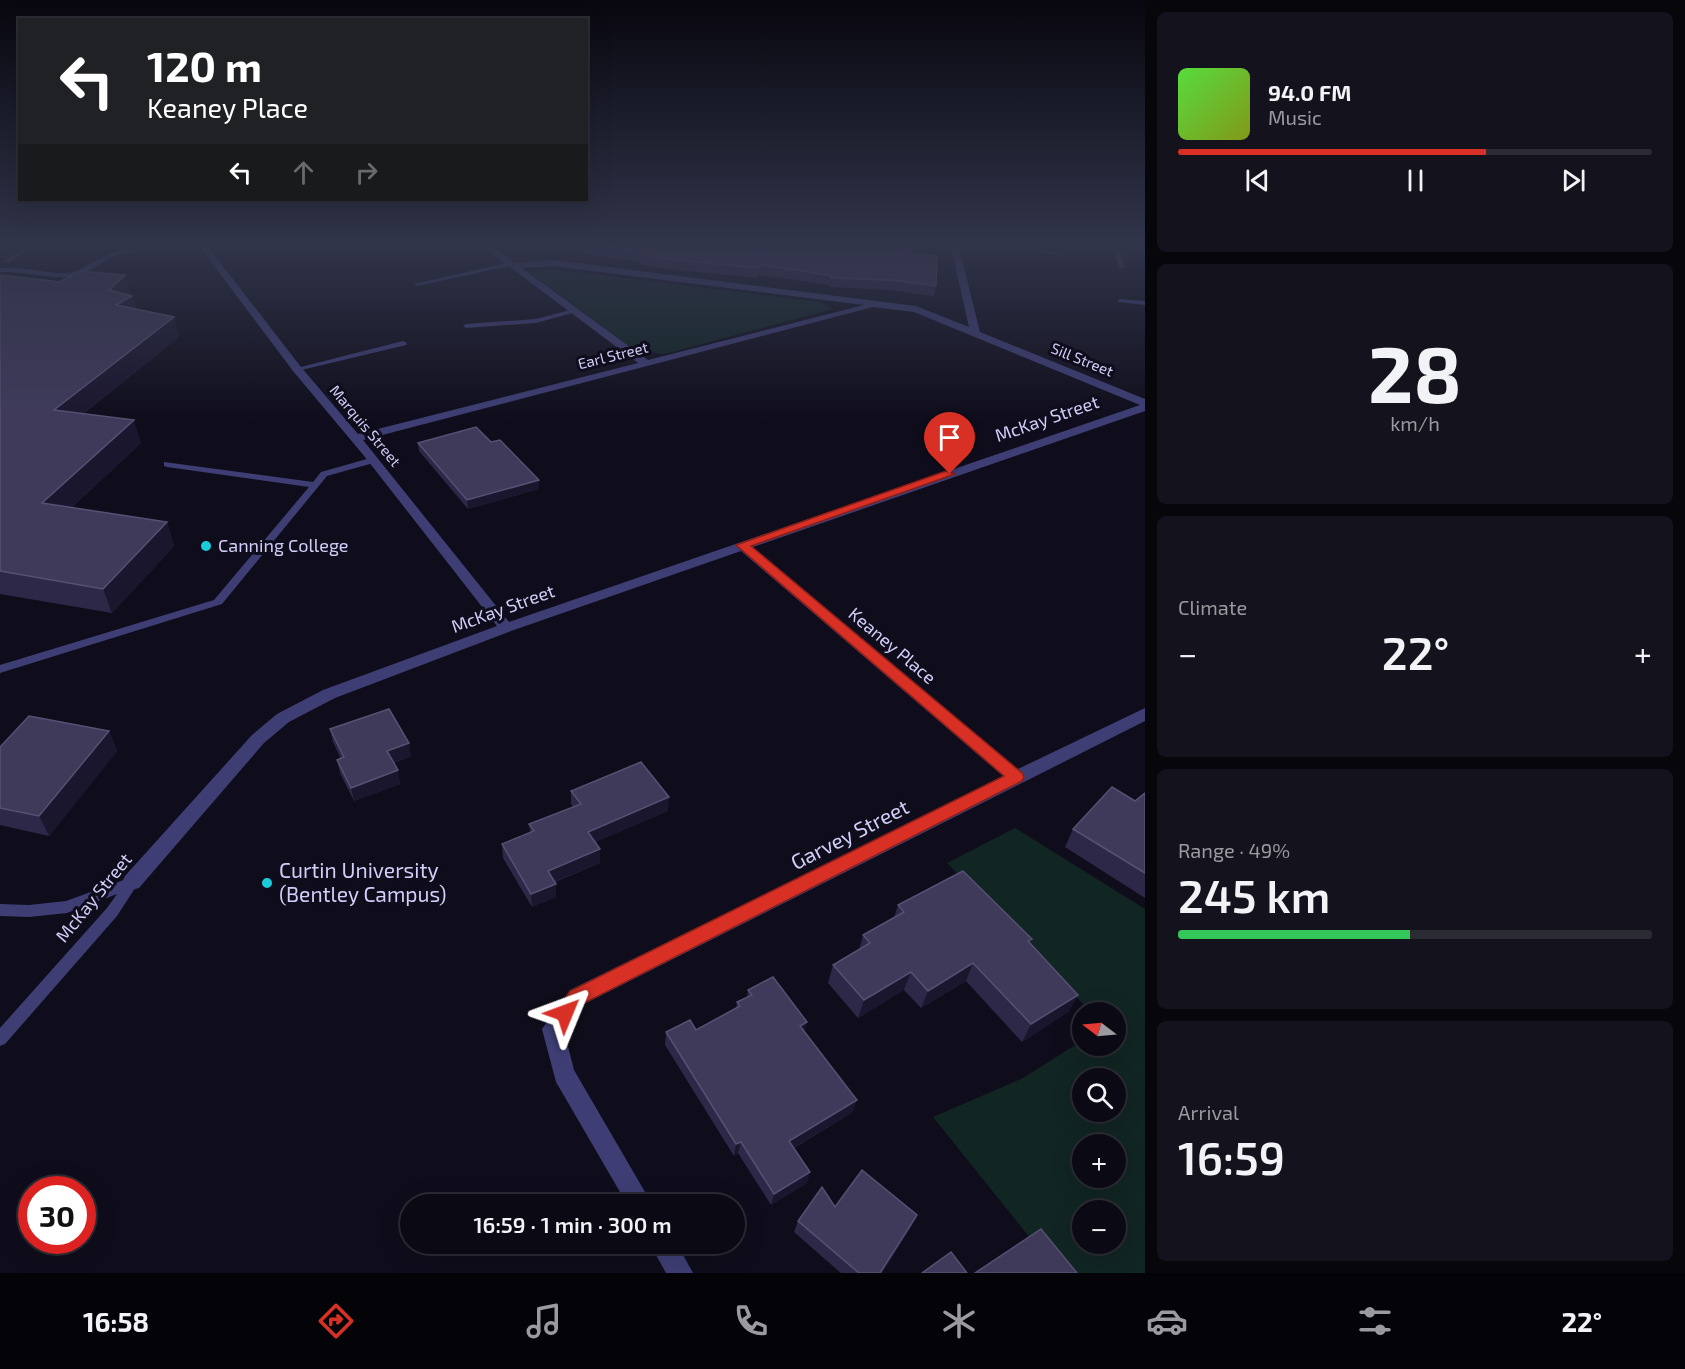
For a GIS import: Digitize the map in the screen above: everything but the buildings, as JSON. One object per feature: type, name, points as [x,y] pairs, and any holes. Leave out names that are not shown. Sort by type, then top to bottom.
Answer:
[{"type":"street","name":"Marquis Street","points":[[246,302],[297,369],[374,460],[506,628]]},
{"type":"street","points":[[562,302],[645,363]]},
{"type":"street","name":"Sill Street","points":[[857,302],[916,309],[1145,405]]},
{"type":"street","points":[[968,302],[975,333]]},
{"type":"street","name":"Earl Street","points":[[356,438],[877,305]]},
{"type":"street","name":"McKay Street","points":[[132,882],[241,756],[283,718],[328,693],[506,628],[1145,405]]},
{"type":"street","name":"Keaney Place","points":[[742,545],[1016,777]]},
{"type":"street","name":"Garvey Street","points":[[634,1194],[564,1074],[552,1029],[577,997],[1145,714]]},
{"type":"street","points":[[669,1254],[680,1273]]},
{"type":"lane","points":[[466,326],[537,321],[574,311]]},
{"type":"lane","points":[[297,369],[403,343]]},
{"type":"lane","points":[[0,669],[218,602],[324,474],[374,460]]},
{"type":"lane","points":[[167,464],[315,485]]},
{"type":"lane","points":[[0,910],[29,911],[67,907],[132,882]]},
{"type":"lane","name":"McKay Street","points":[[0,1039],[112,912],[132,882]]},
{"type":"green space","points":[[570,302],[823,302],[833,309],[665,354],[636,351]]},
{"type":"green space","points":[[1015,828],[1145,909],[1145,1273],[1058,1273],[933,1117],[1023,1078],[1072,1047],[1072,1056],[1126,1056],[1126,1002],[1081,1002],[947,863]]},
{"type":"place","name":"Canning College","points":[[206,546]]},
{"type":"place","name":"Curtin University (Bentley Campus)","points":[[267,883]]},
{"type":"route","points":[[565,1013],[577,997],[1016,777],[742,545],[950,474]]}]
